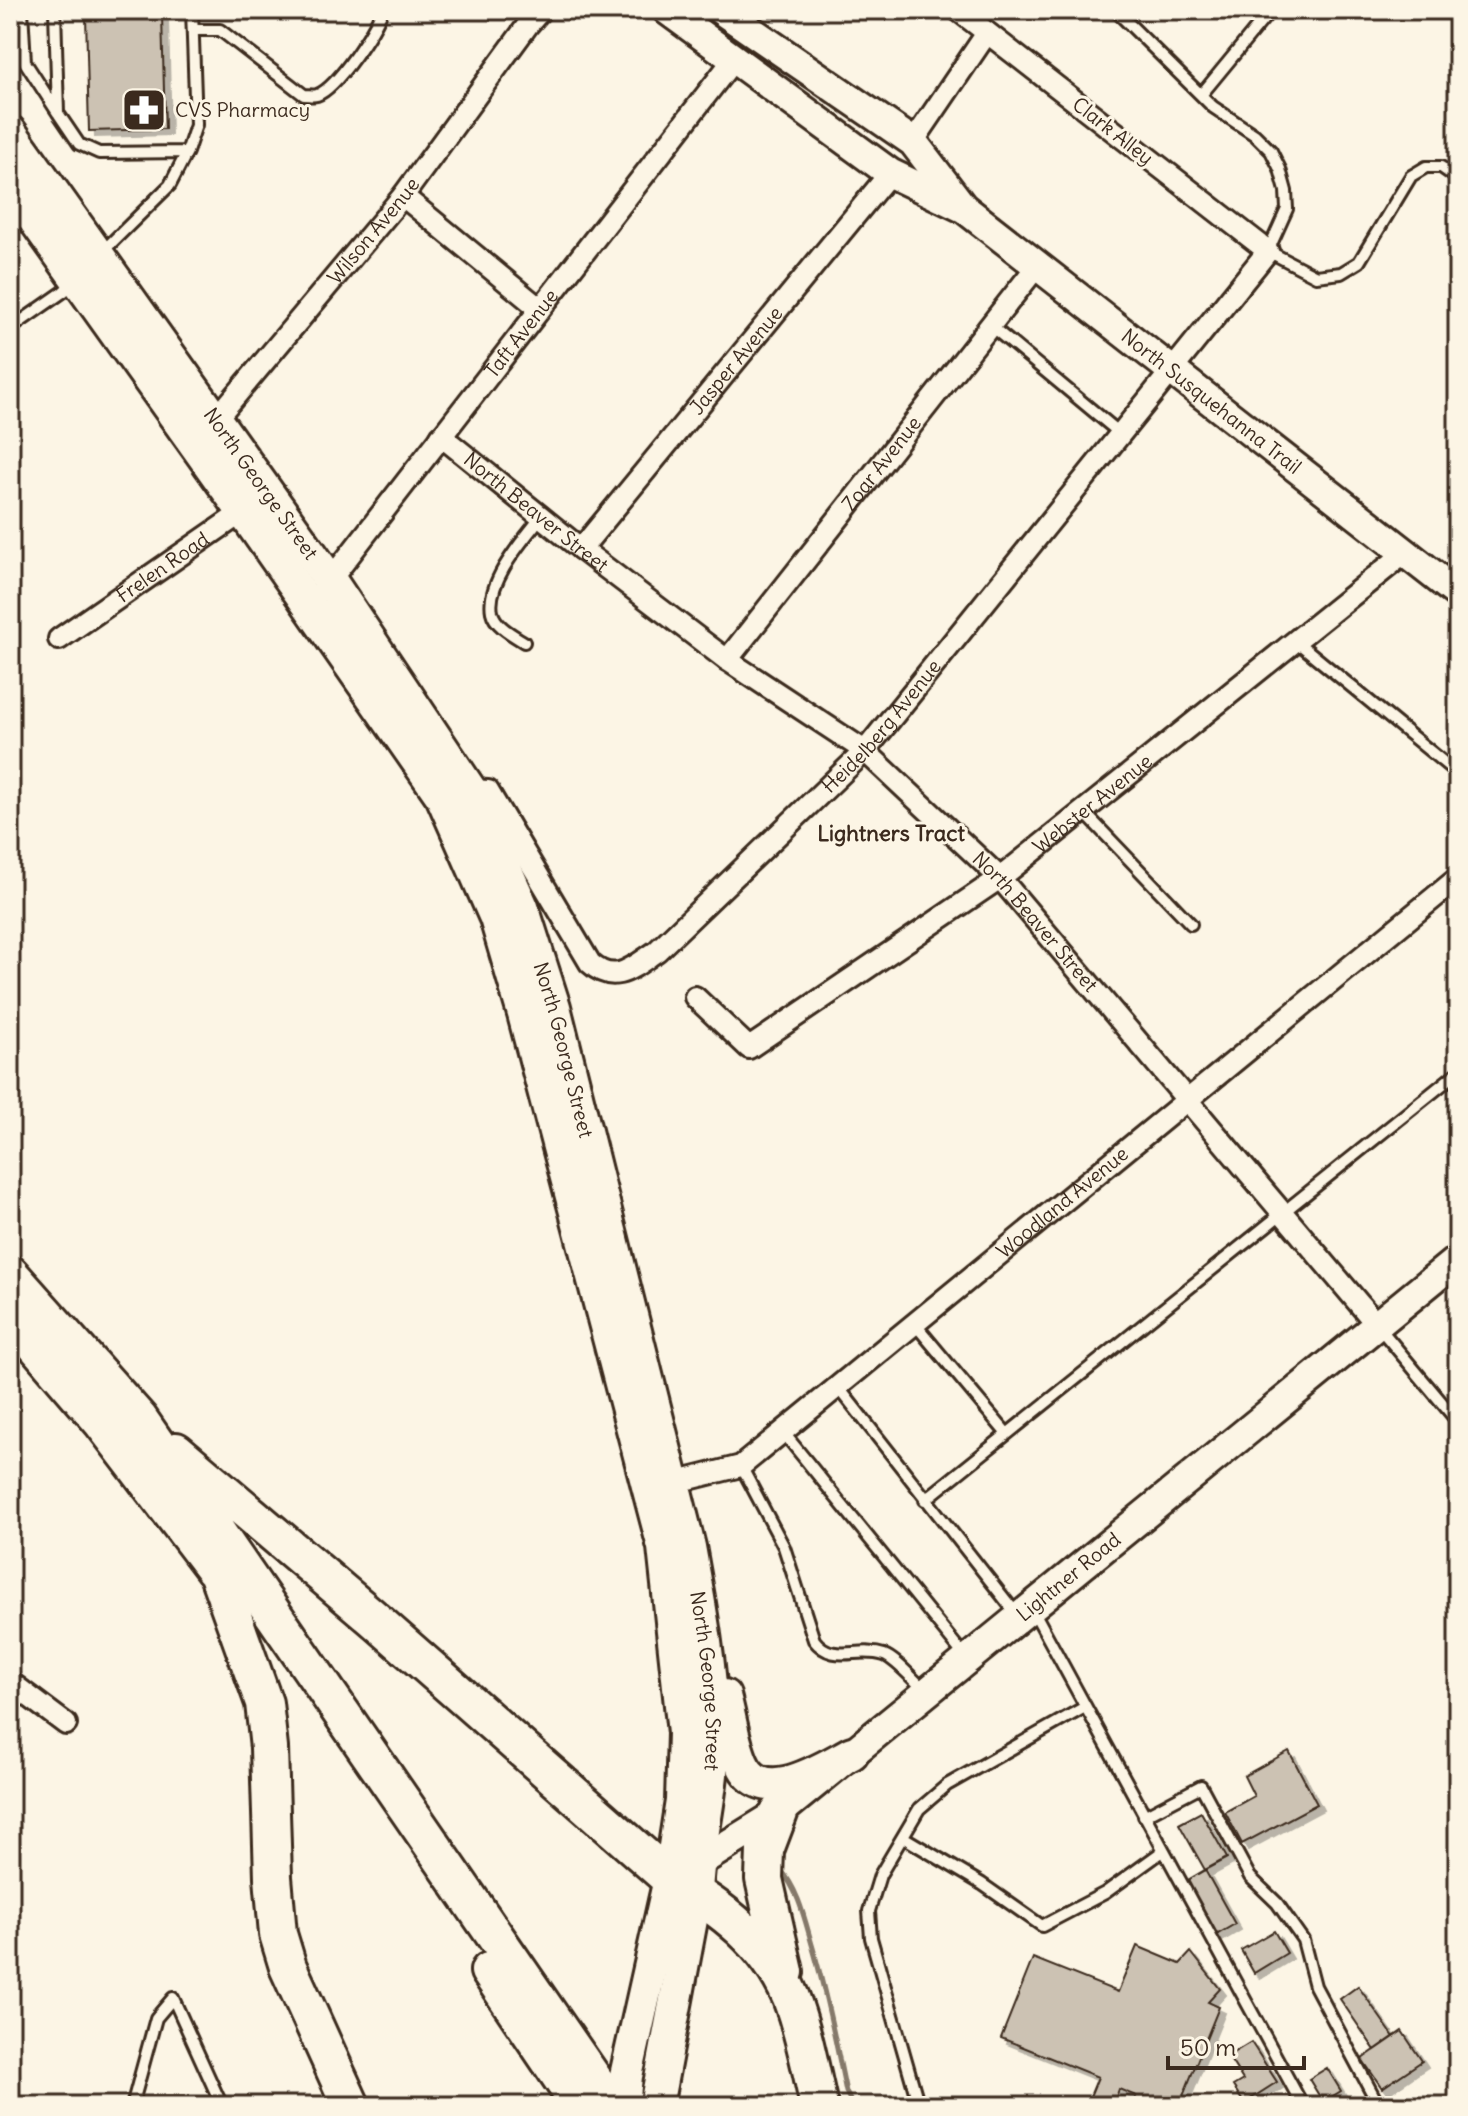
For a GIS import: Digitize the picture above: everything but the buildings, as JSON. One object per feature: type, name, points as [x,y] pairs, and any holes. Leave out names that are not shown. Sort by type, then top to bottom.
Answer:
[{"type":"highway","points":[[10,1274],[139,1419],[688,1879],[760,1947],[790,1997]]},
{"type":"highway","points":[[10,1315],[102,1422],[218,1575],[574,2082],[612,2106]]},
{"type":"highway","points":[[139,1419],[574,2082]]},
{"type":"highway","points":[[218,1575],[264,1703],[278,1934],[288,1967],[351,2106]]},
{"type":"highway","points":[[779,1813],[765,1850],[764,1879],[790,1997],[819,2106]]},
{"type":"main road","name":"North Susquehanna Trail","points":[[667,10],[890,173],[965,209],[1458,594]]},
{"type":"main road","name":"North Susquehanna Trail","points":[[721,10],[913,142],[965,209]]},
{"type":"main road","name":"North George Street","points":[[10,132],[216,419],[306,604],[442,796],[496,918],[661,1486],[689,1547],[703,1627],[714,1730],[708,1803],[688,1879],[626,2076],[623,2106]]},
{"type":"main road","name":"North George Street","points":[[10,185],[189,438],[331,582],[470,790],[522,907],[554,1007],[661,1486],[664,1547],[684,1733],[682,1801],[688,1879],[656,2106]]},
{"type":"main road","name":"Lightner Road","points":[[688,1879],[779,1813],[968,1661],[1458,1259]]},
{"type":"main road","points":[[703,1627],[742,1763],[752,1779],[768,1785],[794,1782],[852,1753]]},
{"type":"street","name":"Wilson Avenue","points":[[189,438],[216,419],[403,196],[541,10]]},
{"type":"street","name":"Clark Alley","points":[[958,10],[1268,251]]},
{"type":"street","points":[[913,142],[987,33]]},
{"type":"street","name":"Taft Avenue","points":[[306,604],[331,582],[734,59]]},
{"type":"street","name":"Jasper Avenue","points":[[581,549],[890,173]]},
{"type":"street","points":[[403,196],[540,309]]},
{"type":"street","name":"Heidelberg Avenue","points":[[470,790],[488,791],[590,963],[600,972],[616,975],[657,951],[865,751],[1268,251]]},
{"type":"street","name":"Zoar Avenue","points":[[727,660],[1037,266]]},
{"type":"street","name":"North Beaver Street","points":[[441,436],[581,549],[727,660],[865,751],[1000,878],[1377,1325]]},
{"type":"street","name":"Frelen Road","points":[[59,639],[255,502]]},
{"type":"street","name":"Webster Avenue","points":[[695,997],[749,1048],[1000,878],[1405,553]]},
{"type":"street","name":"Woodland Avenue","points":[[661,1486],[741,1466],[1458,878]]},
{"type":"street","points":[[10,1682],[66,1724]]},
{"type":"lane","points":[[22,10],[25,62],[79,144],[99,153],[187,152]]},
{"type":"lane","points":[[55,10],[58,113]]},
{"type":"lane","points":[[10,329],[63,292],[170,185],[187,152],[196,125],[192,10]]},
{"type":"lane","points":[[193,30],[220,30],[304,95],[317,95],[334,83],[378,22],[382,10]]},
{"type":"lane","points":[[1115,10],[1213,107],[1255,135],[1271,151],[1280,169],[1287,209],[1268,251],[1316,276],[1341,273],[1359,262],[1411,176],[1426,167],[1441,167],[1458,179]]},
{"type":"lane","points":[[1201,95],[1271,10]]},
{"type":"lane","points":[[991,326],[1122,435]]},
{"type":"lane","points":[[524,642],[500,626],[492,612],[494,592],[506,562],[541,517]]},
{"type":"lane","points":[[1296,641],[1458,774]]},
{"type":"lane","points":[[1083,811],[1191,924]]},
{"type":"lane","points":[[925,1500],[1458,1072]]},
{"type":"lane","points":[[915,1324],[1007,1434]]},
{"type":"lane","points":[[1377,1325],[1458,1422]]},
{"type":"lane","points":[[839,1388],[925,1500],[1026,1613],[1085,1707],[1303,2106]]},
{"type":"lane","points":[[783,1432],[968,1661]]},
{"type":"lane","points":[[741,1466],[784,1547],[814,1640],[822,1651],[886,1655],[928,1693]]},
{"type":"lane","points":[[919,2106],[871,1938],[869,1911],[880,1875],[919,1809],[947,1785],[1085,1707]]},
{"type":"lane","points":[[1144,1816],[1201,1786],[1250,1877],[1277,1903],[1303,1940],[1315,1986],[1379,2106]]},
{"type":"lane","points":[[903,1837],[982,1884],[1042,1926],[1105,1893],[1163,1851]]},
{"type":"lane","points":[[132,2106],[156,2018],[173,1998],[222,2106]]},
{"type":"waterway","points":[[780,1869],[792,1886],[804,1917],[823,1984],[846,2092],[853,2106]]},
{"type":"place","name":"CVS Pharmacy","points":[[144,110]]},
{"type":"district","name":"Lightners Tract","points":[[891,833]]}]
